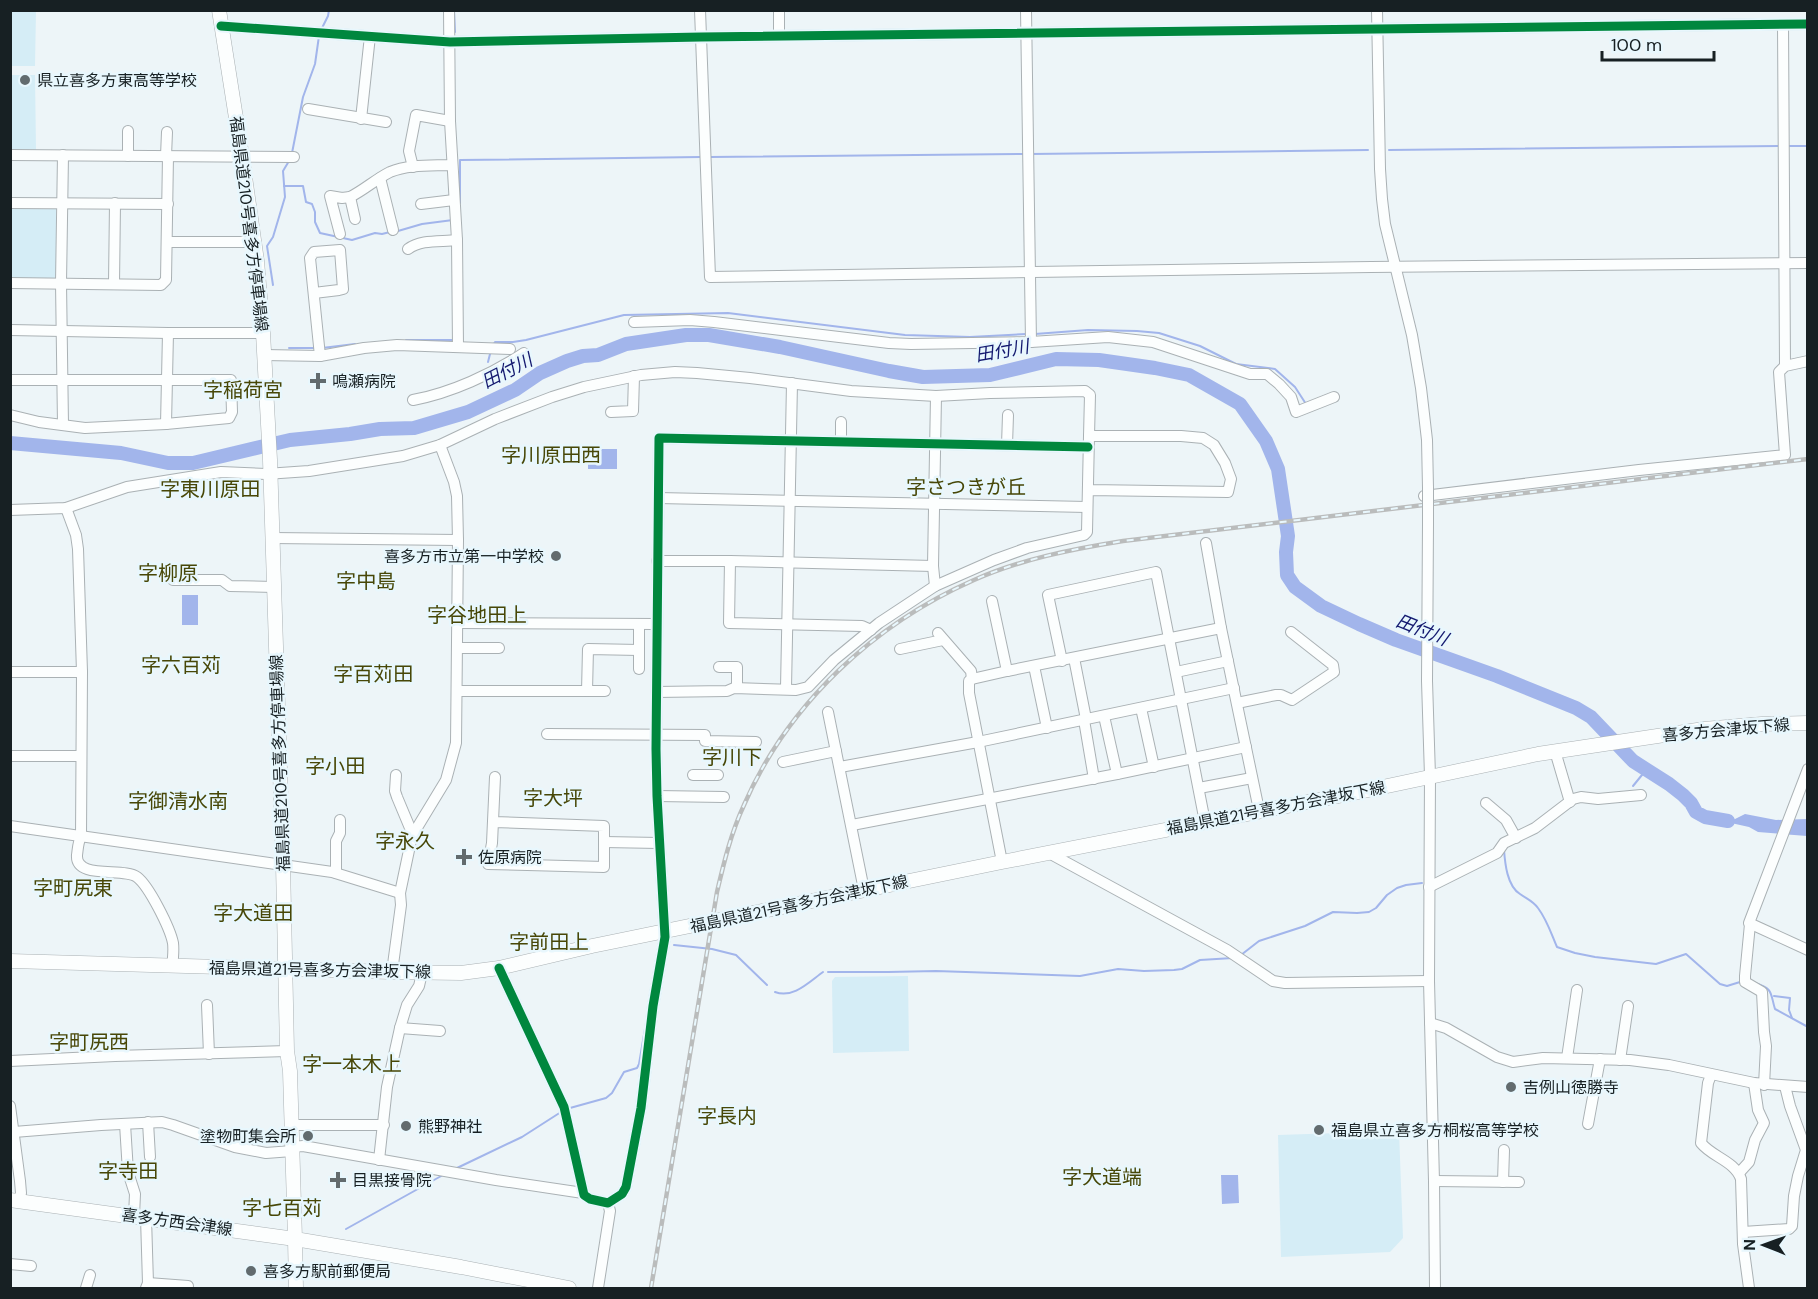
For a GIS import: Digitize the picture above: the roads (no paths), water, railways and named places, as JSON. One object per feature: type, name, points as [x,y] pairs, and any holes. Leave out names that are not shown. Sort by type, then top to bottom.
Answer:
[{"type":"main road","name":"福島県道210号喜多方停車場線","points":[[219,10],[243,156],[254,242],[269,423],[287,1051],[290,1071],[295,1239]]},
{"type":"main road","name":"喜多方会津坂下線","points":[[1580,748],[1704,729],[1808,723]]},
{"type":"main road","name":"福島県道21号喜多方会津坂下線","points":[[10,961],[422,973],[461,973],[499,968],[564,952],[864,890],[1359,792],[1484,764],[1580,748]]},
{"type":"main road","name":"喜多方西会津線","points":[[15,1200],[295,1239]]},
{"type":"main road","points":[[296,1288],[295,1239],[569,1288]]},
{"type":"street","points":[[449,10],[450,121],[457,240],[458,346]]},
{"type":"street","points":[[700,10],[710,277],[1394,267],[1808,264]]},
{"type":"street","points":[[779,10],[779,36]]},
{"type":"street","points":[[1026,10],[1031,342]]},
{"type":"street","points":[[1377,10],[1380,169],[1385,224],[1412,335],[1427,440],[1429,981],[1435,1288]]},
{"type":"street","points":[[1783,24],[1785,366]]},
{"type":"street","points":[[221,26],[450,42],[1808,24]]},
{"type":"street","points":[[361,119],[370,36]]},
{"type":"street","points":[[308,109],[386,122]]},
{"type":"street","points":[[412,167],[409,151],[416,115],[450,121]]},
{"type":"street","points":[[128,131],[128,156]]},
{"type":"street","points":[[10,283],[161,285],[166,280],[168,242],[167,132]]},
{"type":"street","points":[[10,155],[294,157]]},
{"type":"street","points":[[63,155],[61,203],[63,425]]},
{"type":"street","points":[[340,234],[330,196],[350,197],[397,170],[452,165]]},
{"type":"street","points":[[380,178],[393,230]]},
{"type":"street","points":[[350,197],[355,219]]},
{"type":"street","points":[[421,204],[454,200]]},
{"type":"street","points":[[10,203],[168,204]]},
{"type":"street","points":[[114,284],[115,203]]},
{"type":"street","points":[[408,249],[423,242],[457,240]]},
{"type":"street","points":[[168,242],[254,242]]},
{"type":"street","points":[[314,292],[343,289],[340,250],[318,252],[310,258],[320,356]]},
{"type":"street","points":[[634,322],[714,321],[911,345],[1127,338],[1153,342],[1250,374],[1267,374],[1291,398],[1296,412],[1334,397]]},
{"type":"street","points":[[10,330],[263,333]]},
{"type":"street","points":[[166,424],[168,333]]},
{"type":"street","points":[[264,355],[320,356],[398,345],[510,349]]},
{"type":"street","points":[[413,400],[441,394],[459,387],[524,353]]},
{"type":"street","points":[[1426,492],[1785,455],[1779,372],[1785,366],[1808,361]]},
{"type":"street","points":[[10,510],[66,508],[127,487],[221,472],[270,467],[309,471],[403,456],[440,445],[495,419],[552,397],[634,376],[675,372],[728,375],[851,391],[936,396],[1085,391],[1090,395],[1087,532],[1084,535],[1027,548],[935,586],[891,614],[834,660],[808,687],[799,690],[737,688],[727,691],[656,692]]},
{"type":"street","points":[[611,412],[633,411],[634,376]]},
{"type":"street","points":[[10,380],[231,380],[229,418],[90,428],[10,415]]},
{"type":"street","points":[[786,688],[792,383]]},
{"type":"street","points":[[935,586],[933,566],[936,396]]},
{"type":"street","points":[[1007,445],[1008,415]]},
{"type":"street","points":[[841,422],[841,442]]},
{"type":"street","points":[[598,1288],[611,1201],[626,1187],[641,1108],[653,1006],[665,937],[659,843],[656,734],[659,438],[1007,445],[1181,436],[1203,438],[1214,445],[1231,478],[1227,492],[1088,490]]},
{"type":"street","points":[[392,972],[400,893],[407,857],[415,831],[446,780],[456,744],[458,540],[456,489],[440,445]]},
{"type":"street","points":[[658,498],[1087,507]]},
{"type":"street","points":[[66,508],[76,535],[82,672],[81,837],[77,859],[81,866],[92,870],[135,876],[149,891],[171,936],[172,967]]},
{"type":"street","points":[[272,538],[458,540]]},
{"type":"street","points":[[1206,543],[1221,628],[1259,810]]},
{"type":"street","points":[[657,561],[933,566]]},
{"type":"street","points":[[730,561],[729,623],[862,626],[871,630]]},
{"type":"street","points":[[1062,660],[1048,595],[1156,572],[1205,822]]},
{"type":"street","points":[[173,580],[222,580],[230,586],[273,587]]},
{"type":"street","points":[[992,601],[1007,671]]},
{"type":"street","points":[[458,623],[656,624]]},
{"type":"street","points":[[639,624],[639,669]]},
{"type":"street","points":[[1002,862],[968,688],[969,681],[1007,671],[1221,628]]},
{"type":"street","points":[[1237,704],[1276,695],[1292,700],[1334,672],[1333,665],[1291,632]]},
{"type":"street","points":[[900,649],[940,637],[971,671],[972,679]]},
{"type":"street","points":[[457,648],[499,648]]},
{"type":"street","points":[[587,691],[588,649],[639,650]]},
{"type":"street","points":[[1074,658],[1094,778]]},
{"type":"street","points":[[1176,672],[1228,662]]},
{"type":"street","points":[[1034,666],[1047,728]]},
{"type":"street","points":[[719,667],[737,667],[737,688]]},
{"type":"street","points":[[10,672],[82,672]]},
{"type":"street","points":[[840,767],[978,742],[1234,688]]},
{"type":"street","points":[[457,691],[605,691]]},
{"type":"street","points":[[1141,708],[1154,766]]},
{"type":"street","points":[[828,712],[864,890]]},
{"type":"street","points":[[1104,716],[1118,774]]},
{"type":"street","points":[[547,734],[705,735],[705,741],[756,742]]},
{"type":"street","points":[[852,825],[1246,747]]},
{"type":"street","points":[[783,762],[836,751]]},
{"type":"street","points":[[1555,752],[1570,802]]},
{"type":"street","points":[[10,756],[81,756]]},
{"type":"street","points":[[1739,1173],[1749,1162],[1755,1140],[1764,1123],[1758,1110],[1759,1084],[1766,1046],[1762,992],[1745,982],[1750,924],[1808,769]]},
{"type":"street","points":[[396,775],[397,797],[410,828],[415,831]]},
{"type":"street","points":[[702,797],[697,775],[718,776]]},
{"type":"street","points":[[493,822],[604,826],[604,867],[488,864],[492,843],[495,777]]},
{"type":"street","points":[[1199,788],[1252,778]]},
{"type":"street","points":[[1429,887],[1497,853],[1504,843],[1535,828],[1570,802],[1581,797],[1598,799],[1641,795]]},
{"type":"street","points":[[657,796],[724,797]]},
{"type":"street","points":[[1486,803],[1506,820],[1516,838]]},
{"type":"street","points":[[336,873],[336,841],[340,833],[340,820]]},
{"type":"street","points":[[10,826],[336,873],[400,893]]},
{"type":"street","points":[[604,842],[659,843]]},
{"type":"street","points":[[1049,853],[1227,950],[1272,981],[1286,983],[1429,981]]},
{"type":"street","points":[[1750,924],[1808,950]]},
{"type":"street","points":[[499,968],[564,1107],[584,1194]]},
{"type":"street","points":[[379,1160],[387,1087],[400,1028],[407,1005],[419,986],[422,973]]},
{"type":"street","points":[[1567,1058],[1577,990]]},
{"type":"street","points":[[207,1005],[209,1054]]},
{"type":"street","points":[[1620,1060],[1628,1006]]},
{"type":"street","points":[[1430,1023],[1446,1028],[1497,1057],[1513,1062],[1543,1058],[1620,1060],[1669,1065],[1759,1084],[1808,1087]]},
{"type":"street","points":[[400,1028],[440,1031]]},
{"type":"street","points":[[10,1061],[287,1051]]},
{"type":"street","points":[[1588,1124],[1600,1059]]},
{"type":"street","points":[[1711,1075],[1708,1083],[1701,1143],[1708,1151],[1739,1173],[1741,1179],[1743,1232],[1749,1288]]},
{"type":"street","points":[[1743,1232],[1792,1226],[1798,1176],[1807,1150],[1798,1133],[1785,1086]]},
{"type":"street","points":[[10,1106],[21,1193],[15,1200]]},
{"type":"street","points":[[15,1132],[148,1122],[173,1125],[242,1148],[266,1153],[303,1146],[584,1194],[590,1199],[611,1201]]},
{"type":"street","points":[[148,1122],[150,1157]]},
{"type":"street","points":[[125,1124],[128,1172],[140,1217],[147,1286],[188,1286]]},
{"type":"street","points":[[292,1125],[384,1125]]},
{"type":"street","points":[[1503,1182],[1504,1150]]},
{"type":"street","points":[[1434,1181],[1519,1182]]},
{"type":"street","points":[[10,1264],[31,1266]]},
{"type":"street","points":[[86,1288],[90,1275]]},
{"type":"water","points":[[588,449],[617,449],[617,469],[588,469]]},
{"type":"water","points":[[182,595],[198,595],[198,625],[182,625]]},
{"type":"water","points":[[1745,814],[1776,820],[1807,819],[1807,836],[1758,832],[1749,827],[1713,819],[1708,815],[1733,820]]},
{"type":"water","points":[[1221,1175],[1238,1175],[1239,1203],[1222,1204]]},
{"type":"waterway","points":[[322,28],[329,10]]},
{"type":"waterway","points":[[454,10],[455,32]]},
{"type":"waterway","points":[[292,153],[303,97],[315,64],[319,36]]},
{"type":"waterway","points":[[1389,150],[1779,146]]},
{"type":"waterway","points":[[1788,146],[1808,146]]},
{"type":"waterway","points":[[1031,154],[1368,150]]},
{"type":"waterway","points":[[710,157],[1025,154]]},
{"type":"waterway","points":[[460,203],[460,160],[701,157]]},
{"type":"waterway","points":[[273,285],[267,246],[273,237],[285,197],[283,171],[289,161]]},
{"type":"waterway","points":[[284,186],[303,186],[306,202],[312,204],[315,222],[320,233],[352,240],[375,233],[390,232]]},
{"type":"waterway","points":[[398,231],[422,224],[453,220]]},
{"type":"waterway","points":[[493,345],[495,342],[526,340],[624,315],[728,313],[905,335],[970,337],[1026,334]]},
{"type":"waterway","points":[[1035,334],[1088,330],[1159,333],[1200,346],[1236,364],[1275,369],[1295,387],[1306,404]]},
{"type":"waterway","name":"田付川","points":[[10,443],[121,453],[168,463],[193,463],[290,440],[380,429],[414,428],[468,412],[515,390],[540,373],[567,361],[583,356],[598,355],[626,344],[686,335],[709,335],[780,347],[923,377],[990,375],[1056,359],[1099,360],[1189,375],[1240,404],[1266,441],[1278,469],[1288,536],[1287,575],[1295,587],[1321,606],[1396,640],[1497,676],[1576,708],[1591,717],[1633,761],[1683,795],[1696,812],[1705,817],[1728,821]]},
{"type":"waterway","points":[[406,340],[454,340]]},
{"type":"waterway","points":[[322,348],[355,344]]},
{"type":"waterway","points":[[289,348],[317,348]]},
{"type":"waterway","points":[[488,362],[491,350]]},
{"type":"waterway","points":[[1633,786],[1646,770]]},
{"type":"waterway","points":[[1504,850],[1507,874],[1512,886],[1538,908],[1557,947],[1595,957],[1656,964],[1686,954],[1720,984],[1727,986],[1740,982]]},
{"type":"waterway","points":[[1241,955],[1259,941],[1305,926],[1333,912],[1369,912],[1397,888],[1422,883]]},
{"type":"waterway","points":[[674,945],[712,949],[736,955],[767,985]]},
{"type":"waterway","points":[[828,972],[936,971],[1080,976],[1118,969],[1174,970],[1182,969],[1200,960],[1233,958]]},
{"type":"waterway","points":[[775,992],[782,994],[794,991],[823,972]]},
{"type":"waterway","points":[[1755,983],[1768,990],[1775,1009],[1808,1027]]},
{"type":"waterway","points":[[1774,996],[1790,998],[1789,1010],[1792,1018]]},
{"type":"waterway","points":[[570,1108],[606,1098],[612,1093],[624,1072],[637,1068],[645,1029]]},
{"type":"waterway","points":[[457,1168],[522,1137],[561,1112]]},
{"type":"waterway","points":[[346,1229],[443,1175]]},
{"type":"railway","points":[[651,1288],[717,892],[735,826],[762,768],[784,733],[838,671],[902,620],[937,598],[1010,566],[1066,551],[1104,544],[1808,459]]},
{"type":"place","name":"県立喜多方東高等学校","points":[[25,80]]},
{"type":"place","name":"鳴瀬病院","points":[[318,381]]},
{"type":"place","name":"喜多方市立第一中学校","points":[[556,556]]},
{"type":"place","name":"佐原病院","points":[[464,857]]},
{"type":"place","name":"吉例山徳勝寺","points":[[1511,1087]]},
{"type":"place","name":"熊野神社","points":[[406,1126]]},
{"type":"place","name":"福島県立喜多方桐桜高等学校","points":[[1319,1130]]},
{"type":"place","name":"塗物町集会所","points":[[308,1136]]},
{"type":"place","name":"目黒接骨院","points":[[338,1180]]},
{"type":"place","name":"喜多方駅前郵便局","points":[[251,1271]]},
{"type":"district","name":"字稲荷宮","points":[[243,390]]},
{"type":"district","name":"字川原田西","points":[[551,455]]},
{"type":"district","name":"字さつきが丘","points":[[966,487]]},
{"type":"district","name":"字東川原田","points":[[210,489]]},
{"type":"district","name":"字柳原","points":[[168,573]]},
{"type":"district","name":"字中島","points":[[366,581]]},
{"type":"district","name":"字谷地田上","points":[[477,615]]},
{"type":"district","name":"字六百苅","points":[[181,665]]},
{"type":"district","name":"字百苅田","points":[[373,674]]},
{"type":"district","name":"字川下","points":[[732,757]]},
{"type":"district","name":"字小田","points":[[335,766]]},
{"type":"district","name":"字大坪","points":[[553,798]]},
{"type":"district","name":"字御清水南","points":[[178,801]]},
{"type":"district","name":"字永久","points":[[405,841]]},
{"type":"district","name":"字町尻東","points":[[73,888]]},
{"type":"district","name":"字大道田","points":[[253,913]]},
{"type":"district","name":"字前田上","points":[[549,942]]},
{"type":"district","name":"字町尻西","points":[[89,1042]]},
{"type":"district","name":"字一本木上","points":[[352,1064]]},
{"type":"district","name":"字長内","points":[[727,1116]]},
{"type":"district","name":"字寺田","points":[[128,1171]]},
{"type":"district","name":"字大道端","points":[[1102,1177]]},
{"type":"district","name":"字七百苅","points":[[282,1208]]}]
